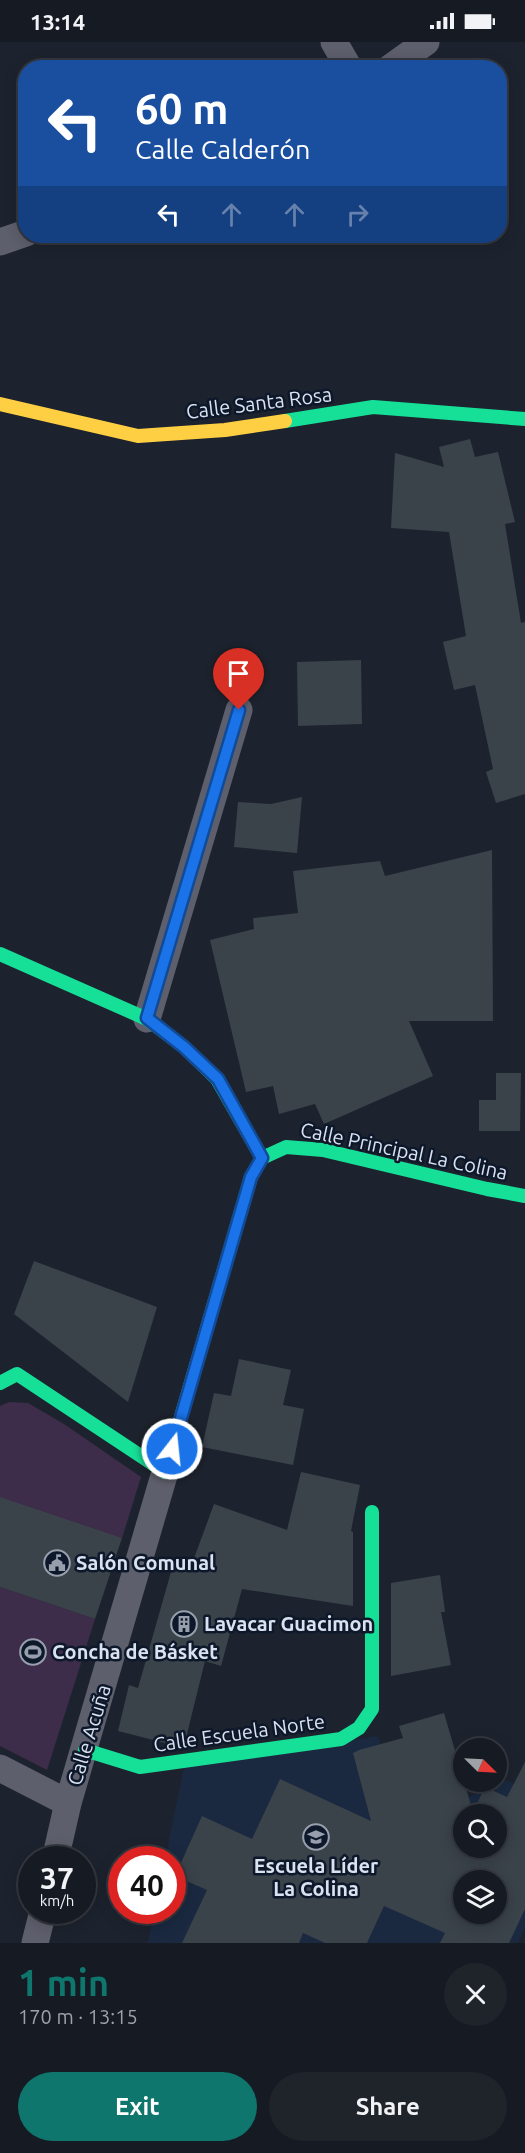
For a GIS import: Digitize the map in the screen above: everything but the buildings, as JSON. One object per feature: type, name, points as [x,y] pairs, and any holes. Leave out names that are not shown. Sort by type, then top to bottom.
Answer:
[{"type":"street","points":[[334,42],[344,60]]},
{"type":"street","points":[[401,60],[426,42]]},
{"type":"street","points":[[0,242],[18,236]]},
{"type":"street","name":"Calle Santa Rosa","points":[[0,404],[138,436],[225,430],[373,407],[525,419]]},
{"type":"street","points":[[147,1018],[239,710]]},
{"type":"street","points":[[0,954],[147,1018],[184,1047],[218,1079],[262,1158],[251,1177],[165,1472],[6,1372]]},
{"type":"street","name":"Calle Principal La Colina","points":[[262,1158],[286,1147],[323,1150],[525,1196]]},
{"type":"street","name":"Calle Acuña","points":[[58,1846],[68,1803],[165,1472]]},
{"type":"street","name":"Calle Escuela Norte","points":[[85,1750],[140,1767],[340,1739],[359,1728],[372,1710],[372,1512]]},
{"type":"street","points":[[0,1768],[68,1803]]},
{"type":"street","points":[[35,1943],[40,1924]]},
{"type":"shaded area","points":[[9,1402],[28,1403],[64,1424],[141,1477],[122,1538],[0,1509],[0,1406]]},
{"type":"shaded area","points":[[0,1587],[95,1619],[47,1770],[0,1746]]},
{"type":"shaded area","name":"Escuela Líder La Colina","points":[[378,1736],[405,1826],[453,1804],[453,1858],[507,1858],[507,1804],[453,1804],[480,1792],[507,1792],[507,1780],[525,1789],[525,1928],[518,1943],[148,1943],[152,1924],[186,1924],[186,1846],[168,1846],[184,1767]]},
{"type":"traffic: fast","points":[[285,421],[373,407],[525,419]]},
{"type":"traffic: fast","points":[[0,954],[147,1019],[184,1047],[217,1079],[262,1158]]},
{"type":"traffic: fast","points":[[0,1383],[17,1374],[165,1472],[251,1177],[262,1158],[286,1147],[323,1150],[525,1196]]},
{"type":"traffic: fast","points":[[85,1750],[140,1767],[341,1739],[359,1728],[372,1709],[372,1512]]},
{"type":"traffic: slow","points":[[0,404],[138,436],[225,430],[285,421]]},
{"type":"place","name":"Salón Comunal","points":[[57,1563]]},
{"type":"place","name":"Lavacar Guacimon","points":[[184,1624]]},
{"type":"place","name":"Concha de Básket","points":[[33,1652]]},
{"type":"place","name":"Escuela Líder La Colina","points":[[316,1837]]},
{"type":"route","points":[[172,1449],[251,1177],[262,1158],[218,1079],[184,1047],[147,1018],[239,710]]}]
